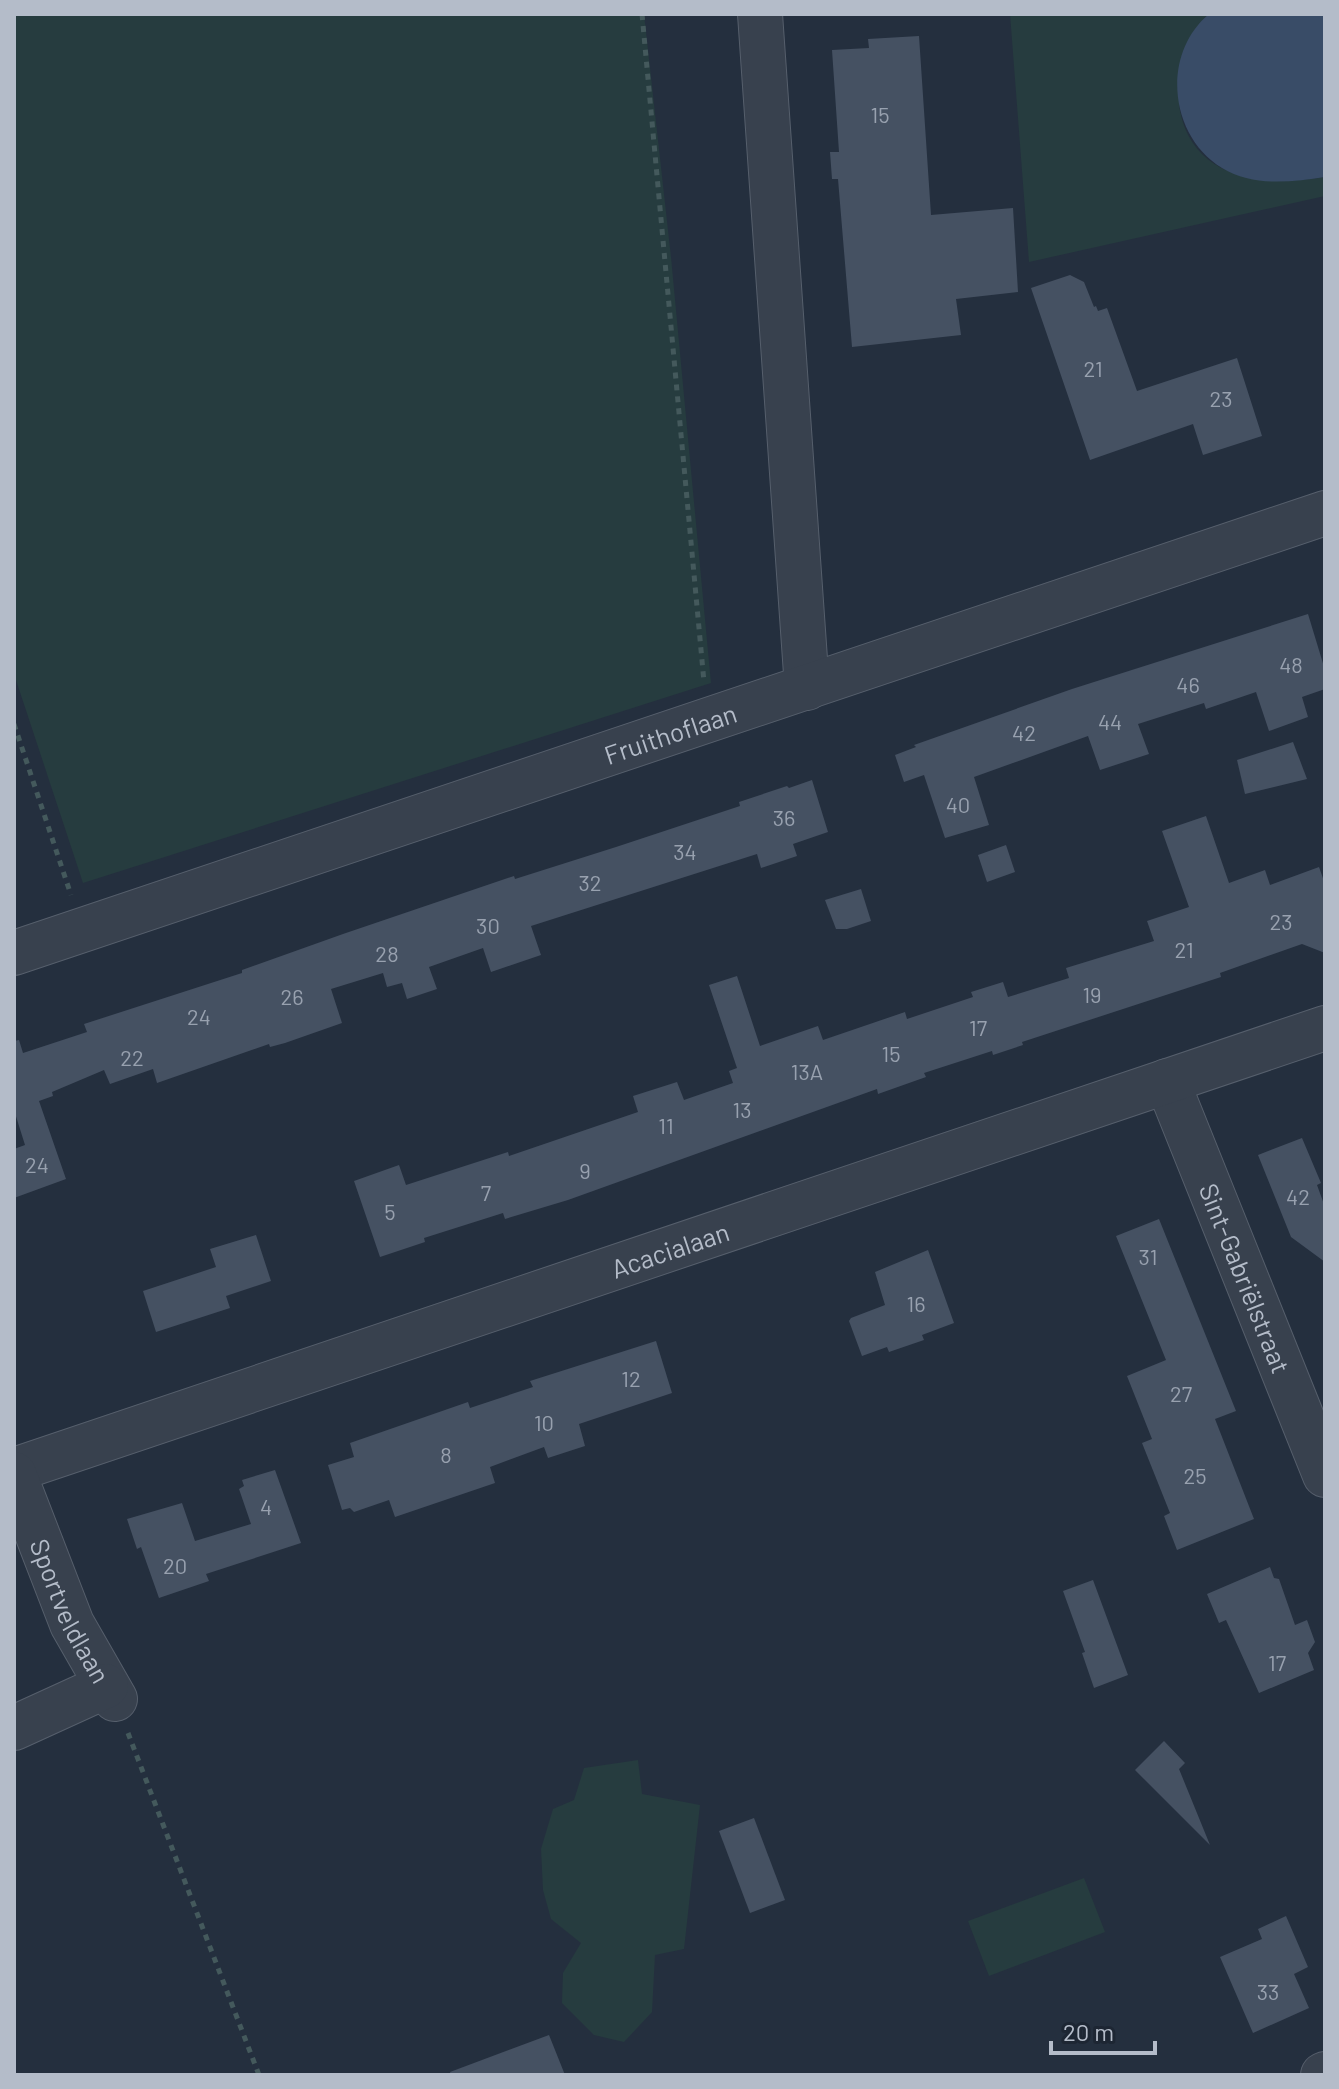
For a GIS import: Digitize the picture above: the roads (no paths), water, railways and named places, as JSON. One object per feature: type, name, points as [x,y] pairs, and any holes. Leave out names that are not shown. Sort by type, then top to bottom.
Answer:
[{"type":"street","points":[[760,14],[807,688]]},
{"type":"street","name":"Fruithoflaan","points":[[14,953],[1325,513]]},
{"type":"street","name":"Acacialaan","points":[[14,1472],[1325,1028]]},
{"type":"street","name":"Sint-Gabriëlstraat","points":[[1167,1081],[1325,1475]]},
{"type":"street","name":"Sportveldlaan","points":[[14,1472],[23,1521],[72,1624],[111,1692],[14,1728]]},
{"type":"water","points":[[1209,14],[1325,14],[1325,177],[1286,181],[1246,178],[1222,168],[1204,154],[1191,136],[1182,116],[1178,72],[1183,50]]}]
